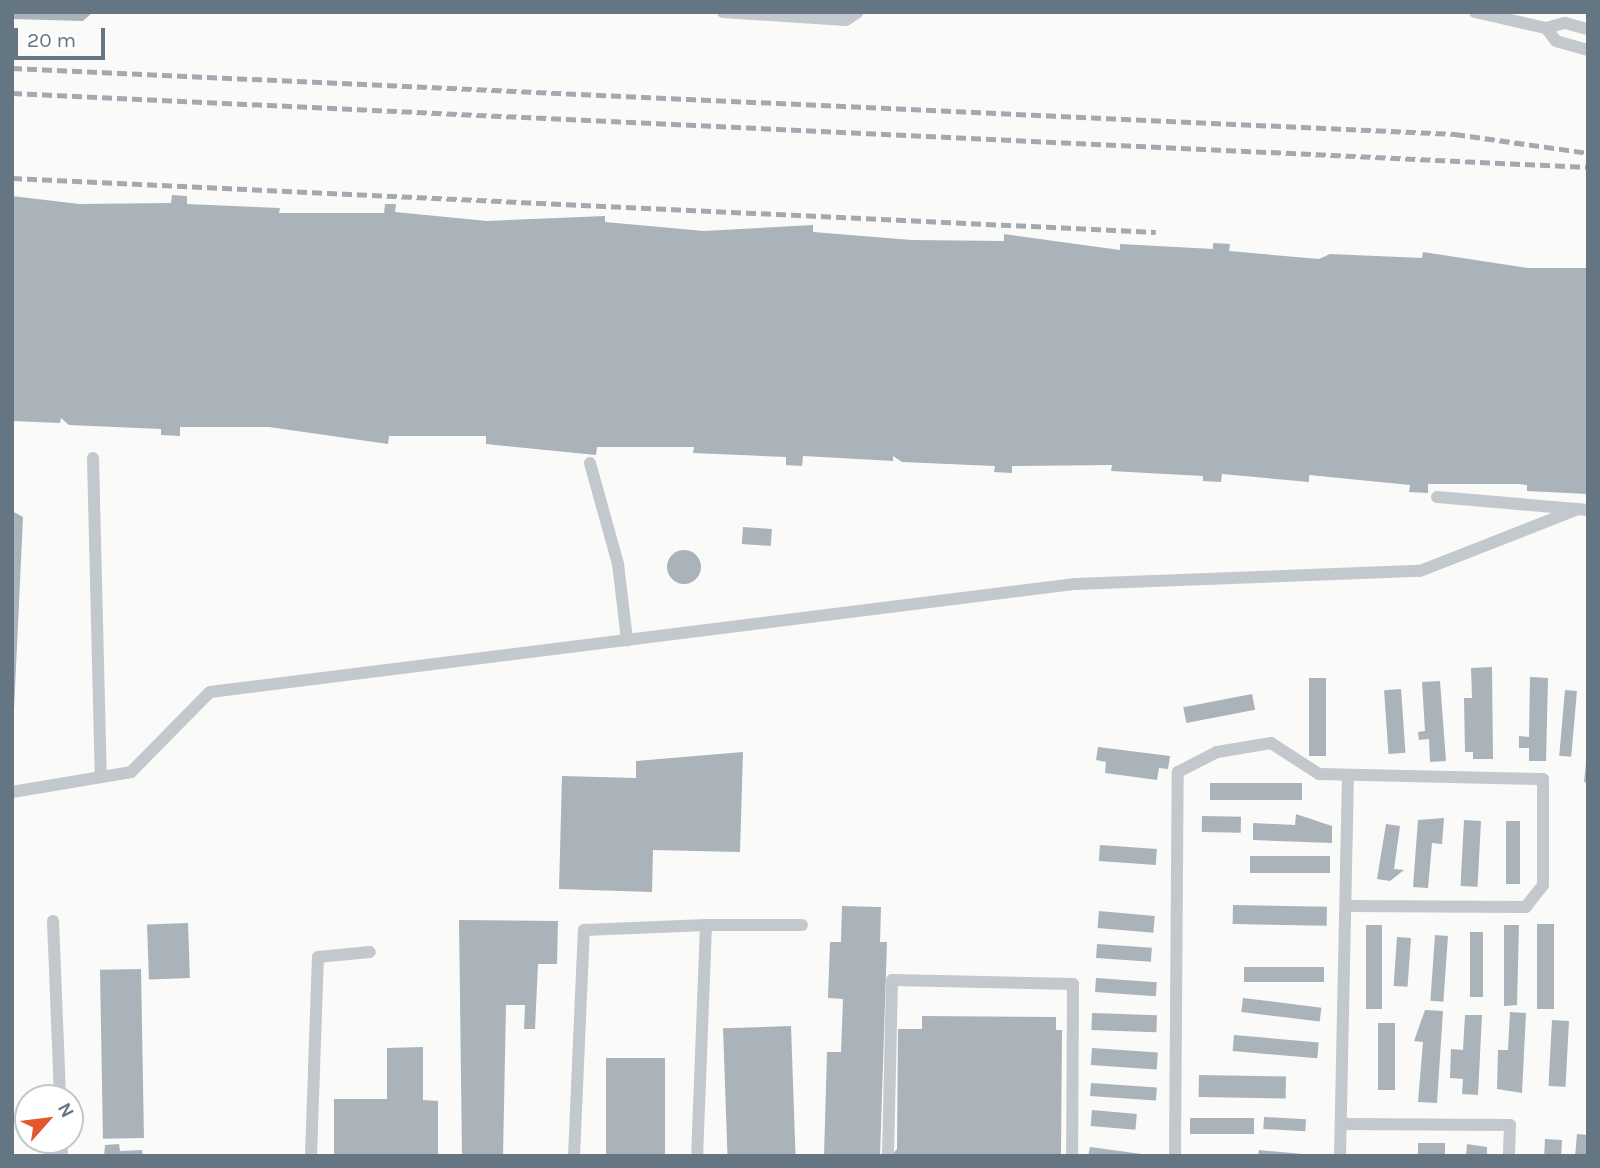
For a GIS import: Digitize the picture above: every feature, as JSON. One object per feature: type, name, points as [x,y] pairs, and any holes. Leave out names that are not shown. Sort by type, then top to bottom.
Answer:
[{"type":"lane","points":[[723,12],[846,20],[858,12]]},
{"type":"lane","points":[[1475,12],[1546,29],[1565,23],[1588,29]]},
{"type":"lane","points":[[1546,29],[1556,41],[1588,50]]},
{"type":"lane","points":[[93,458],[101,777]]},
{"type":"lane","points":[[590,463],[618,564],[627,640]]},
{"type":"lane","points":[[1437,497],[1583,510]]},
{"type":"lane","points":[[12,792],[131,772],[210,692],[1075,584],[1420,571],[1583,510]]},
{"type":"lane","points":[[1175,1156],[1178,772],[1217,752],[1271,743],[1319,774],[1349,777],[1543,779],[1543,885],[1526,906],[1346,906]]},
{"type":"lane","points":[[1340,1156],[1349,777]]},
{"type":"lane","points":[[53,921],[59,1084]]},
{"type":"lane","points":[[697,1156],[706,925]]},
{"type":"lane","points":[[574,1156],[584,930],[706,925],[803,925]]},
{"type":"lane","points":[[311,1156],[318,957],[370,952]]},
{"type":"lane","points":[[888,1156],[892,980],[1073,984],[1072,1156]]},
{"type":"lane","points":[[1341,1124],[1510,1125],[1509,1156]]},
{"type":"building","points":[[12,12],[93,12],[83,21],[12,19]]},
{"type":"building","points":[[172,195],[187,196],[187,204],[280,208],[279,213],[384,213],[385,204],[396,204],[395,212],[487,221],[605,216],[605,222],[704,231],[813,225],[813,232],[912,240],[1004,241],[1004,234],[1120,250],[1120,244],[1213,249],[1213,243],[1230,244],[1229,251],[1319,259],[1330,254],[1422,258],[1423,252],[1528,268],[1588,268],[1588,494],[1527,491],[1527,485],[1519,484],[1428,484],[1428,493],[1409,492],[1410,485],[1309,475],[1309,482],[1222,474],[1221,482],[1203,481],[1203,476],[1111,471],[1112,465],[1012,466],[1012,473],[994,472],[995,466],[902,462],[893,456],[893,461],[803,456],[802,466],[786,465],[786,457],[693,453],[694,447],[597,447],[596,455],[486,444],[486,436],[389,436],[388,444],[269,427],[180,427],[180,436],[161,435],[161,429],[69,425],[61,418],[60,423],[12,421],[12,196],[79,204],[171,203]]},
{"type":"building","points":[[12,511],[23,517],[14,710],[12,710]]},
{"type":"building","points":[[743,527],[772,529],[771,546],[742,544]]},
{"type":"building","points":[[684,550],[696,555],[701,567],[696,579],[684,584],[672,579],[667,567],[672,555]]},
{"type":"building","points":[[1492,667],[1493,759],[1473,759],[1473,752],[1465,752],[1464,698],[1472,698],[1471,668]]},
{"type":"building","points":[[1530,677],[1548,678],[1546,761],[1529,761],[1529,748],[1519,748],[1519,736],[1529,737]]},
{"type":"building","points":[[1309,678],[1326,678],[1326,756],[1309,756]]},
{"type":"building","points":[[1440,681],[1446,761],[1430,762],[1429,739],[1419,740],[1418,732],[1425,731],[1422,682]]},
{"type":"building","points":[[1401,689],[1405,753],[1389,754],[1384,690]]},
{"type":"building","points":[[1565,690],[1577,691],[1571,757],[1559,756]]},
{"type":"building","points":[[1252,694],[1255,710],[1186,723],[1183,707]]},
{"type":"building","points":[[1098,747],[1170,756],[1168,769],[1159,768],[1157,780],[1105,773],[1106,762],[1096,760]]},
{"type":"building","points":[[743,752],[740,852],[653,850],[652,892],[559,889],[562,776],[636,778],[636,761]]},
{"type":"building","points":[[1588,763],[1588,783],[1584,782]]},
{"type":"building","points":[[1210,783],[1302,783],[1302,800],[1210,800]]},
{"type":"building","points":[[1296,814],[1332,826],[1332,843],[1253,840],[1253,823],[1295,825]]},
{"type":"building","points":[[1202,816],[1241,817],[1241,833],[1202,832]]},
{"type":"building","points":[[1444,818],[1442,844],[1432,843],[1428,888],[1413,887],[1418,820]]},
{"type":"building","points":[[1464,820],[1481,821],[1478,887],[1461,886]]},
{"type":"building","points":[[1506,821],[1520,821],[1520,884],[1506,884]]},
{"type":"building","points":[[1386,824],[1400,826],[1394,869],[1404,870],[1390,881],[1377,879]]},
{"type":"building","points":[[1100,845],[1157,849],[1156,865],[1099,861]]},
{"type":"building","points":[[1250,856],[1330,856],[1330,873],[1250,873]]},
{"type":"building","points":[[1233,905],[1327,907],[1327,926],[1233,924]]},
{"type":"building","points":[[842,906],[881,907],[880,942],[887,942],[880,1156],[824,1156],[827,1052],[841,1052],[843,999],[828,998],[830,942],[841,942]]},
{"type":"building","points":[[1099,911],[1155,916],[1153,933],[1098,928]]},
{"type":"building","points":[[459,920],[558,921],[557,964],[538,964],[535,1029],[524,1029],[525,1005],[506,1005],[503,1156],[462,1156]]},
{"type":"building","points":[[188,923],[190,978],[149,979],[147,924]]},
{"type":"building","points":[[1537,924],[1554,924],[1554,1009],[1537,1009]]},
{"type":"building","points":[[1366,925],[1382,925],[1382,1009],[1366,1009]]},
{"type":"building","points":[[1504,925],[1519,925],[1517,1005],[1504,1006]]},
{"type":"building","points":[[1470,932],[1483,932],[1483,997],[1470,997]]},
{"type":"building","points":[[1435,935],[1448,936],[1443,1002],[1430,1001]]},
{"type":"building","points":[[1397,937],[1411,938],[1408,987],[1394,986]]},
{"type":"building","points":[[1097,944],[1152,948],[1151,962],[1096,958]]},
{"type":"building","points":[[1244,967],[1324,967],[1324,982],[1244,982]]},
{"type":"building","points":[[141,969],[144,1138],[103,1139],[100,970]]},
{"type":"building","points":[[1096,978],[1157,982],[1156,996],[1095,992]]},
{"type":"building","points":[[1243,998],[1321,1008],[1320,1022],[1241,1012]]},
{"type":"building","points":[[1425,1010],[1443,1011],[1437,1103],[1418,1102],[1423,1042],[1414,1041]]},
{"type":"building","points":[[1510,1012],[1526,1013],[1522,1093],[1497,1089],[1498,1050],[1508,1050]]},
{"type":"building","points":[[1092,1013],[1157,1015],[1156,1032],[1091,1030]]},
{"type":"building","points":[[1465,1015],[1482,1015],[1478,1095],[1462,1094],[1463,1079],[1450,1078],[1451,1049],[1463,1050]]},
{"type":"building","points":[[922,1016],[1056,1017],[1056,1030],[1062,1030],[1061,1156],[891,1156],[897,1149],[898,1029],[922,1029]]},
{"type":"building","points":[[1552,1020],[1569,1021],[1566,1087],[1549,1086]]},
{"type":"building","points":[[1378,1023],[1395,1023],[1395,1090],[1378,1090]]},
{"type":"building","points":[[791,1026],[796,1156],[727,1156],[723,1028]]},
{"type":"building","points":[[1234,1035],[1319,1042],[1317,1058],[1233,1051]]},
{"type":"building","points":[[423,1047],[423,1100],[438,1101],[438,1156],[334,1156],[334,1099],[387,1099],[387,1048]]},
{"type":"building","points":[[1092,1048],[1158,1053],[1157,1070],[1091,1065]]},
{"type":"building","points":[[606,1058],[665,1058],[665,1156],[606,1156]]},
{"type":"building","points":[[1199,1075],[1286,1077],[1286,1099],[1199,1097]]},
{"type":"building","points":[[1091,1083],[1157,1088],[1156,1101],[1090,1096]]},
{"type":"building","points":[[1092,1110],[1137,1114],[1135,1130],[1091,1126]]},
{"type":"building","points":[[1264,1117],[1306,1119],[1305,1131],[1263,1129]]},
{"type":"building","points":[[1190,1118],[1254,1118],[1254,1134],[1190,1134]]},
{"type":"building","points":[[1577,1134],[1588,1135],[1586,1156],[1575,1156]]},
{"type":"building","points":[[1545,1139],[1562,1140],[1561,1156],[1544,1156]]},
{"type":"building","points":[[1418,1143],[1445,1143],[1445,1156],[1418,1156]]},
{"type":"building","points":[[119,1144],[120,1151],[142,1150],[143,1156],[104,1156],[105,1145]]},
{"type":"building","points":[[1467,1144],[1487,1147],[1487,1156],[1466,1156]]},
{"type":"building","points":[[1090,1147],[1142,1154],[1142,1156],[1088,1156]]},
{"type":"building","points":[[1259,1150],[1303,1154],[1303,1156],[1258,1156]]},
{"type":"railway","points":[[12,68],[1455,134],[1588,153]]},
{"type":"railway","points":[[12,93],[1588,167]]},
{"type":"railway","points":[[12,178],[1156,232]]}]
